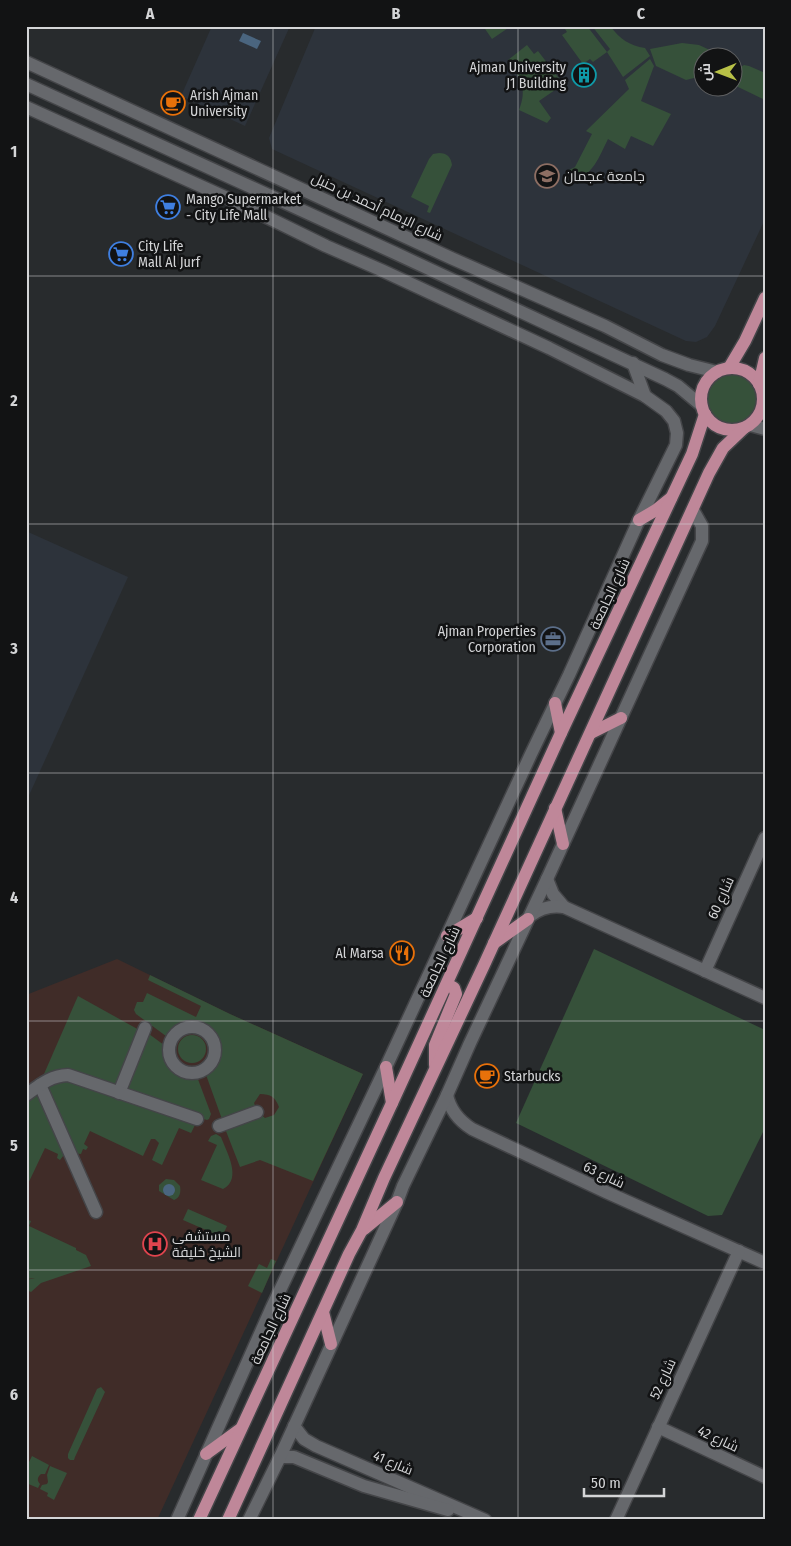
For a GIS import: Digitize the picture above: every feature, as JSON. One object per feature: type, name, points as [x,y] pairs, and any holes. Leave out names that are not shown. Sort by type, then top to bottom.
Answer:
[{"type":"main road","points":[[747,427],[726,430],[710,422],[703,410],[701,396],[709,378],[723,370],[745,341],[765,298]]},
{"type":"main road","points":[[228,1520],[715,460],[733,437],[759,415],[762,408],[765,358]]},
{"type":"main road","points":[[723,370],[743,370],[749,373],[762,391]]},
{"type":"main road","name":"شارع الجامعة","points":[[200,1520],[561,734],[673,497],[695,448],[703,410]]},
{"type":"main road","points":[[639,520],[673,497]]},
{"type":"main road","points":[[555,702],[561,734]]},
{"type":"main road","points":[[591,733],[622,718]]},
{"type":"main road","points":[[555,808],[563,844]]},
{"type":"main road","points":[[447,936],[477,918]]},
{"type":"main road","points":[[494,943],[529,918]]},
{"type":"main road","points":[[435,1067],[435,1045],[456,994],[454,988],[447,984]]},
{"type":"main road","points":[[386,1067],[392,1103]]},
{"type":"main road","points":[[362,1230],[397,1202]]},
{"type":"main road","points":[[324,1312],[331,1344]]},
{"type":"main road","points":[[206,1454],[241,1429]]},
{"type":"street","name":"شارع الإمام أحمد بن حنبل","points":[[26,62],[451,258],[605,326],[662,355],[689,366],[723,370]]},
{"type":"street","points":[[26,84],[266,195],[343,228],[632,363],[678,386],[703,410]]},
{"type":"street","points":[[27,106],[236,202],[347,256],[550,348],[645,396],[666,411],[674,421],[677,433],[676,445],[639,520],[569,675],[272,1307],[176,1520]]},
{"type":"street","points":[[236,202],[266,195]]},
{"type":"street","points":[[343,228],[347,256]]},
{"type":"street","points":[[550,348],[569,333]]},
{"type":"street","points":[[632,363],[645,396]]},
{"type":"street","points":[[747,427],[765,429]]},
{"type":"street","points":[[249,1520],[280,1457],[403,1186],[622,718],[702,541],[702,526],[693,510]]},
{"type":"street","name":"شارع 60","points":[[705,971],[765,838]]},
{"type":"street","points":[[547,879],[553,894],[564,907]]},
{"type":"street","points":[[529,918],[547,907],[564,907],[765,998]]},
{"type":"street","points":[[119,1093],[145,1028]]},
{"type":"street","points":[[26,1095],[50,1078],[68,1075],[197,1119]]},
{"type":"street","points":[[40,1085],[96,1212]]},
{"type":"street","name":"شارع 63","points":[[447,1095],[449,1103],[458,1118],[472,1129],[606,1192],[765,1263]]},
{"type":"street","points":[[219,1126],[257,1112]]},
{"type":"street","name":"شارع 52","points":[[616,1520],[739,1251]]},
{"type":"street","name":"شارع 41","points":[[294,1426],[304,1439],[316,1446],[485,1520]]},
{"type":"street","name":"شارع 42","points":[[658,1427],[765,1477]]},
{"type":"street","name":"شارع 41","points":[[280,1457],[294,1457],[364,1486],[449,1510],[474,1520]]},
{"type":"shaded area","points":[[212,26],[290,26],[245,126],[181,96]]},
{"type":"shaded area","name":"جامعة عجمان","points":[[316,26],[765,26],[765,219],[715,326],[707,337],[696,342],[686,341],[272,149],[269,138]]},
{"type":"shaded area","points":[[26,531],[128,577],[26,802]]},
{"type":"shaded area","name":"مستشفى الشيخ خليفة","points":[[117,959],[230,1014],[363,1074],[157,1520],[26,1520],[26,995]]},
{"type":"green space","points":[[483,26],[511,26],[492,39]]},
{"type":"green space","points":[[563,26],[587,26],[607,52],[593,62],[590,59],[583,64],[562,35],[567,32]]},
{"type":"green space","points":[[592,26],[610,26],[626,41],[635,46],[645,48],[650,56],[623,77],[607,52],[610,49]]},
{"type":"green space","points":[[682,43],[699,45],[706,48],[694,48],[694,78],[686,80],[656,66],[650,49]]},
{"type":"green space","points":[[527,45],[534,54],[538,51],[561,81],[553,86],[555,90],[539,101],[551,118],[547,123],[519,110],[523,89],[516,72],[508,60]]},
{"type":"green space","points":[[650,59],[654,66],[641,101],[671,114],[653,146],[631,136],[625,149],[608,139],[596,163],[583,177],[577,182],[566,177],[569,170],[575,167],[592,134],[586,131],[629,89],[625,80]]},
{"type":"green space","points":[[744,65],[765,73],[765,100],[744,90]]},
{"type":"green space","points":[[439,153],[448,156],[452,165],[430,213],[427,212],[429,206],[411,197],[429,159],[433,154]]},
{"type":"green space","points":[[731,372],[741,374],[750,380],[756,389],[758,399],[756,409],[750,418],[741,424],[731,426],[721,424],[712,418],[706,409],[704,399],[706,389],[712,380],[721,374]]},
{"type":"green space","points":[[594,949],[765,1030],[765,1128],[722,1215],[708,1216],[516,1123]]},
{"type":"green space","points":[[150,975],[230,1014],[363,1074],[313,1181],[260,1160],[240,1167],[224,1126],[259,1113],[265,1118],[274,1115],[279,1107],[274,1098],[260,1094],[254,1103],[257,1110],[223,1122],[205,1072],[214,1061],[217,1050],[214,1040],[208,1031],[199,1026],[189,1024],[179,1028],[170,1039],[136,1014],[134,1010],[137,1002],[143,1002],[147,993],[196,1017],[201,1006],[148,980]]},
{"type":"green space","points":[[78,996],[141,1031],[119,1085],[48,1077],[44,1074]]},
{"type":"green space","points":[[149,1034],[168,1048],[170,1059],[176,1068],[185,1073],[196,1074],[211,1114],[209,1119],[207,1120],[129,1094],[125,1091]]},
{"type":"green space","points":[[192,1035],[202,1039],[206,1049],[202,1059],[192,1063],[182,1059],[178,1049],[182,1039]]},
{"type":"green space","points":[[58,1077],[197,1121],[191,1133],[179,1128],[162,1165],[152,1160],[159,1143],[155,1139],[151,1139],[143,1156],[90,1131],[84,1144],[88,1147],[86,1150],[83,1149],[81,1154],[72,1153],[44,1087]]},
{"type":"green space","points":[[37,1092],[67,1151],[60,1160],[57,1158],[58,1154],[45,1148],[26,1188],[26,1097]]},
{"type":"green space","points":[[216,1134],[221,1137],[231,1164],[232,1179],[223,1189],[201,1180],[217,1145],[208,1141],[211,1136]]},
{"type":"green space","points":[[166,1179],[174,1180],[180,1186],[180,1194],[174,1200],[159,1191],[159,1185]]},
{"type":"green space","points":[[188,1209],[227,1226],[222,1237],[183,1220]]},
{"type":"green space","points":[[26,1219],[31,1221],[29,1226],[76,1248],[76,1250],[86,1255],[91,1266],[41,1283],[31,1292],[26,1290],[26,1280],[35,1278],[26,1279]]},
{"type":"green space","points":[[271,1259],[276,1261],[262,1293],[248,1286],[259,1264],[267,1268]]},
{"type":"green space","points":[[101,1387],[105,1392],[74,1460],[70,1460],[68,1454],[97,1389]]},
{"type":"green space","points":[[32,1456],[49,1465],[45,1474],[39,1476],[40,1484],[38,1488],[26,1483],[26,1468]]},
{"type":"green space","points":[[50,1466],[67,1473],[54,1500],[47,1496],[48,1493],[40,1489],[42,1485],[48,1482],[47,1475]]},
{"type":"water","points":[[243,33],[261,41],[257,49],[239,41]]},
{"type":"water","points":[[169,1184],[175,1190],[169,1196],[163,1190]]},
{"type":"place","name":"Ajman University J1 Building","points":[[584,75]]},
{"type":"place","name":"Arish Ajman University","points":[[173,103]]},
{"type":"place","name":"جامعة عجمان","points":[[547,176]]},
{"type":"place","name":"Mango Supermarket - City Life Mall","points":[[168,207]]},
{"type":"place","name":"City Life Mall Al Jurf","points":[[121,254]]},
{"type":"place","name":"Ajman Properties Corporation","points":[[553,639]]},
{"type":"place","name":"Al Marsa","points":[[402,953]]},
{"type":"place","name":"Starbucks","points":[[487,1076]]},
{"type":"place","name":"مستشفى الشيخ خليفة","points":[[155,1244]]}]
